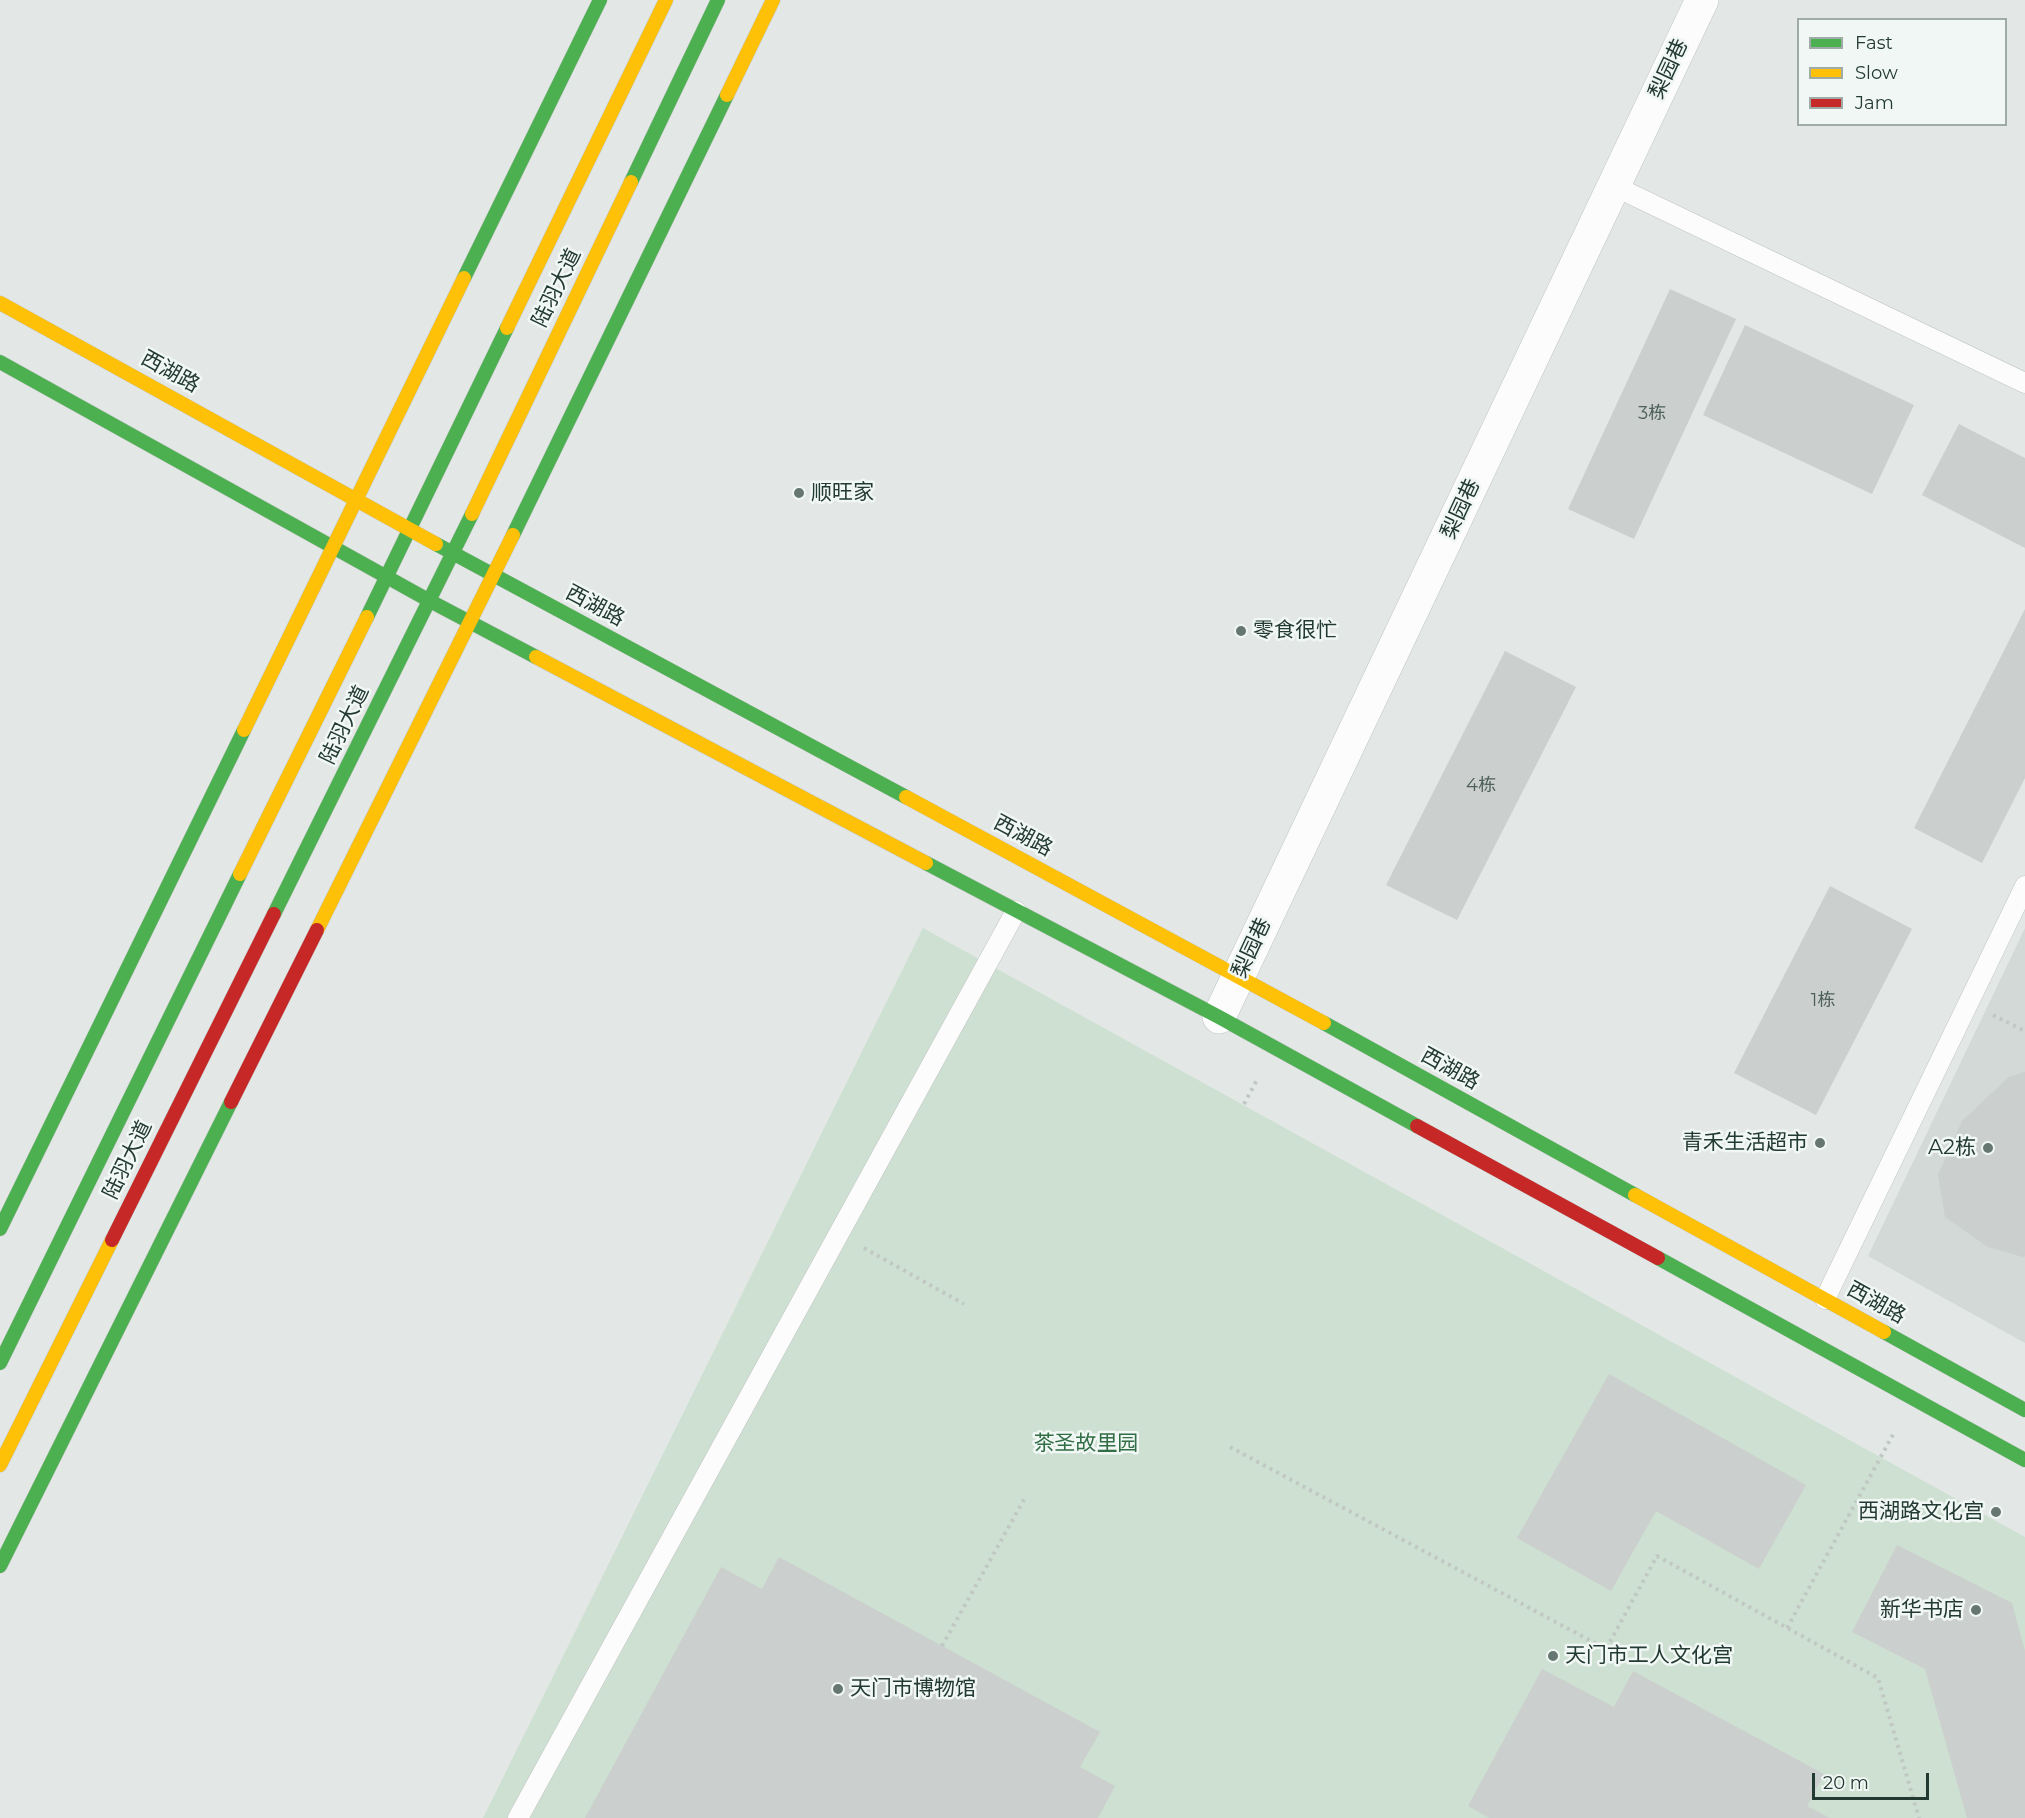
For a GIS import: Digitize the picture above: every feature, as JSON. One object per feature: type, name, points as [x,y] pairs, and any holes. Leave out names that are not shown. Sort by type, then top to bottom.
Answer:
[{"type":"main road","points":[[0,1229],[335,547],[600,0]]},
{"type":"main road","name":"陆羽大道","points":[[0,1363],[387,576],[666,0]]},
{"type":"main road","name":"陆羽大道","points":[[0,1465],[430,601],[718,0]]},
{"type":"main road","points":[[0,1566],[494,575],[773,0]]},
{"type":"main road","name":"西湖路","points":[[0,303],[453,553],[1239,976],[2025,1410]]},
{"type":"main road","points":[[0,362],[470,623],[1219,1017],[2025,1460]]},
{"type":"street","name":"梨园巷","points":[[1219,1017],[1702,0]]},
{"type":"lane","points":[[1614,186],[2025,383]]},
{"type":"lane","points":[[1825,1299],[2025,886]]},
{"type":"lane","points":[[518,1818],[1016,911]]},
{"type":"path","points":[[840,1234],[964,1305]]},
{"type":"path","points":[[1786,1628],[1912,1398]]},
{"type":"path","points":[[1230,1447],[1606,1649],[1657,1556],[1878,1678],[1919,1818]]},
{"type":"path","points":[[942,1646],[1026,1496]]},
{"type":"shaded area","points":[[2025,928],[2025,1343],[1868,1256]]},
{"type":"green space","name":"茶圣故里园","points":[[923,928],[2025,1537],[2025,1818],[483,1818]]},
{"type":"building","points":[[1670,289],[1736,319],[1634,539],[1568,509]]},
{"type":"building","points":[[1745,325],[1914,405],[1872,494],[1703,415]]},
{"type":"building","points":[[1959,424],[2025,458],[2025,548],[1922,495]]},
{"type":"building","points":[[2025,609],[2025,778],[1982,863],[1914,828]]},
{"type":"building","points":[[1505,651],[1576,687],[1457,920],[1386,885]]},
{"type":"building","points":[[1830,886],[1912,929],[1816,1115],[1734,1073]]},
{"type":"building","name":"A2栋","points":[[2025,1072],[2025,1256],[2023,1257],[1988,1247],[1945,1217],[1938,1175],[1962,1121],[2009,1077]]},
{"type":"building","points":[[1609,1374],[1806,1485],[1759,1569],[1656,1511],[1611,1591],[1517,1538]]},
{"type":"building","points":[[1897,1545],[2012,1603],[2025,1651],[2025,1818],[1967,1818],[1925,1669],[1852,1632]]},
{"type":"building","name":"天门市博物馆","points":[[779,1557],[1100,1732],[1080,1767],[1115,1786],[1098,1818],[585,1818],[721,1567],[762,1589]]},
{"type":"building","points":[[1542,1669],[1614,1707],[1633,1671],[1824,1774],[1807,1806],[1830,1818],[1489,1818],[1468,1806]]},
{"type":"traffic: fast","points":[[464,278],[600,0]]},
{"type":"traffic: fast","points":[[631,182],[718,0]]},
{"type":"traffic: fast","points":[[513,535],[727,95]]},
{"type":"traffic: fast","points":[[367,617],[507,328]]},
{"type":"traffic: fast","points":[[0,362],[430,601],[536,657]]},
{"type":"traffic: fast","points":[[274,914],[472,514]]},
{"type":"traffic: fast","points":[[436,544],[906,797]]},
{"type":"traffic: fast","points":[[0,1229],[244,730]]},
{"type":"traffic: fast","points":[[926,863],[1219,1017],[1417,1126]]},
{"type":"traffic: fast","points":[[0,1363],[240,874]]},
{"type":"traffic: fast","points":[[1324,1023],[1635,1195]]},
{"type":"traffic: fast","points":[[0,1566],[231,1102]]},
{"type":"traffic: fast","points":[[1658,1258],[2025,1460]]},
{"type":"traffic: fast","points":[[1884,1332],[2025,1410]]},
{"type":"traffic: slow","points":[[507,328],[666,0]]},
{"type":"traffic: slow","points":[[727,95],[773,0]]},
{"type":"traffic: slow","points":[[472,514],[631,182]]},
{"type":"traffic: slow","points":[[244,730],[464,278]]},
{"type":"traffic: slow","points":[[0,303],[436,544]]},
{"type":"traffic: slow","points":[[317,930],[513,535]]},
{"type":"traffic: slow","points":[[240,874],[367,617]]},
{"type":"traffic: slow","points":[[536,657],[926,863]]},
{"type":"traffic: slow","points":[[906,797],[1324,1023]]},
{"type":"traffic: slow","points":[[1635,1195],[1884,1332]]},
{"type":"traffic: slow","points":[[0,1465],[112,1240]]},
{"type":"traffic: jam","points":[[112,1240],[274,914]]},
{"type":"traffic: jam","points":[[231,1102],[317,930]]},
{"type":"traffic: jam","points":[[1417,1126],[1658,1258]]},
{"type":"place","name":"顺旺家","points":[[799,493]]},
{"type":"place","name":"零食很忙","points":[[1241,631]]},
{"type":"place","name":"青禾生活超市","points":[[1820,1143]]},
{"type":"place","name":"A2栋","points":[[1988,1148]]},
{"type":"place","name":"西湖路文化宫","points":[[1996,1512]]},
{"type":"place","name":"新华书店","points":[[1976,1610]]},
{"type":"place","name":"天门市工人文化宫","points":[[1553,1656]]},
{"type":"place","name":"天门市博物馆","points":[[838,1689]]}]
